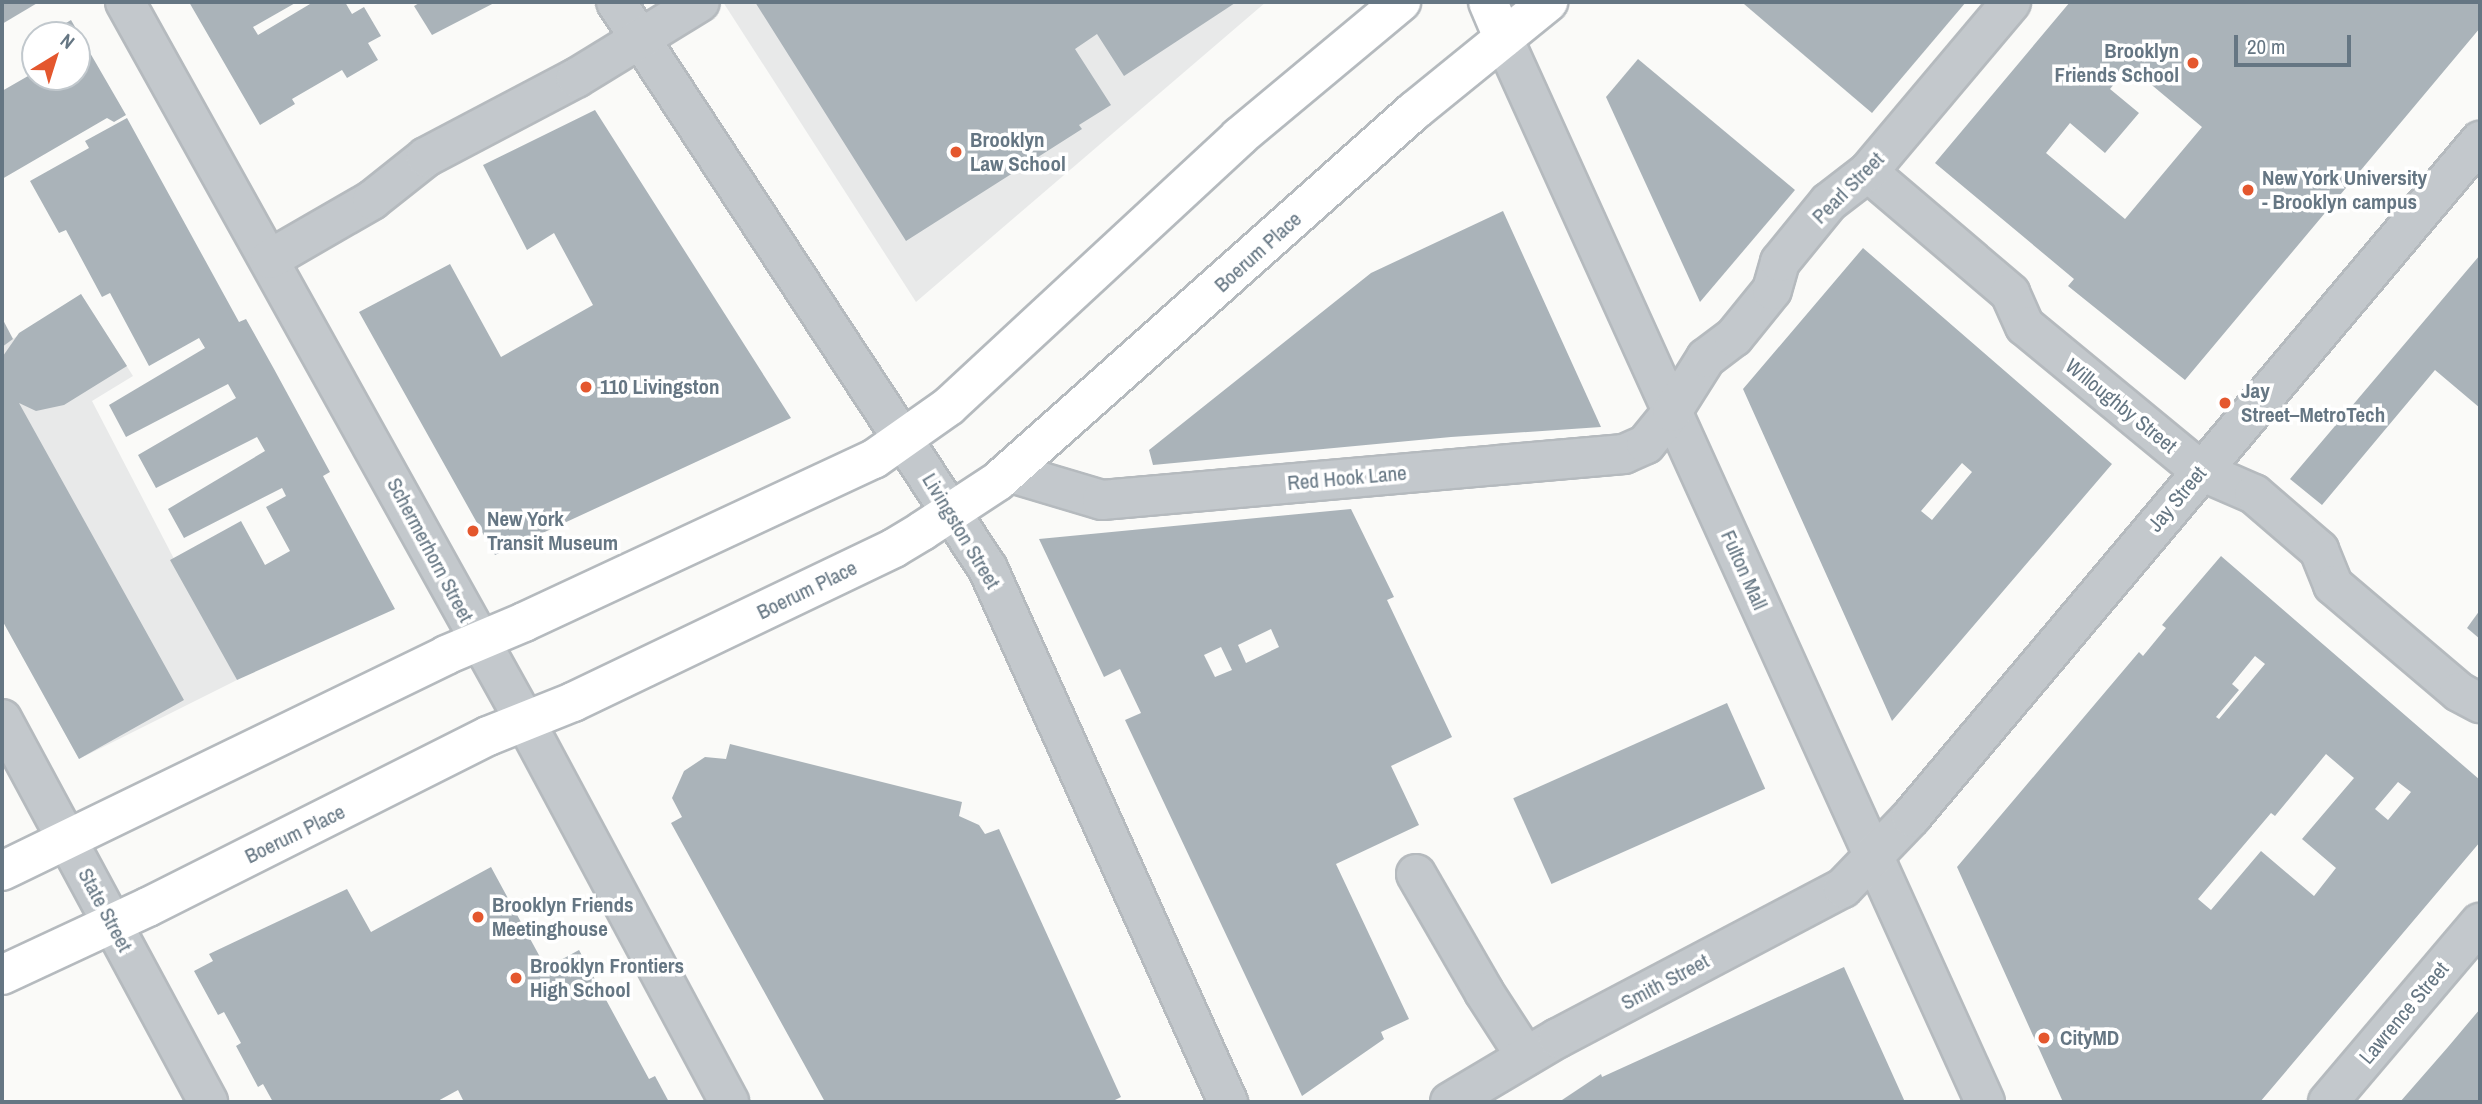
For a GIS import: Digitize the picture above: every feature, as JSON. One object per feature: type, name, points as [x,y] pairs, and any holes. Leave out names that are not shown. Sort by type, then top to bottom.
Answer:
[{"type":"main road","points":[[2,871],[479,641],[848,474],[905,440],[949,406],[1239,137],[1401,2]]},
{"type":"main road","points":[[1488,2],[1503,38]]},
{"type":"main road","name":"Boerum Place","points":[[2,975],[113,923],[488,736],[572,702],[894,548],[952,512],[1008,471],[1414,111],[1548,2]]},
{"type":"street","name":"Schermerhorn Street","points":[[125,2],[525,721],[729,1102]]},
{"type":"street","name":"Livingston Street","points":[[616,2],[988,569],[1228,1102]]},
{"type":"street","points":[[270,259],[372,200],[426,157],[576,78],[700,2]]},
{"type":"street","name":"Pearl Street","points":[[1672,412],[1706,358],[1734,337],[1772,290],[1780,262],[1829,202],[1868,172],[2011,2]]},
{"type":"street","name":"Fulton Mall","points":[[1503,38],[1985,1102]]},
{"type":"street","name":"Jay Street","points":[[1874,855],[1911,817],[2480,141]]},
{"type":"street","name":"Willoughby Street","points":[[1868,172],[2010,293],[2025,326],[2201,471],[2254,494],[2319,550],[2333,585],[2459,692],[2480,703]]},
{"type":"street","name":"Red Hook Lane","points":[[1008,471],[1102,500],[1623,454],[1646,444],[1672,412]]},
{"type":"street","name":"State Street","points":[[2,719],[208,1102]]},
{"type":"street","name":"Smith Street","points":[[1450,1102],[1526,1056],[1843,888],[1874,855]]},
{"type":"street","points":[[1416,874],[1484,992],[1526,1056]]},
{"type":"street","name":"Lawrence Street","points":[[2328,1102],[2480,923]]},
{"type":"shaded area","name":"Brooklyn Law School","points":[[723,2],[1266,2],[916,302]]},
{"type":"shaded area","points":[[81,294],[133,376],[92,401],[237,680],[79,759],[2,620],[2,346]]},
{"type":"building","points":[[2,2],[39,2],[2,24]]},
{"type":"building","points":[[189,2],[297,2],[253,27],[258,35],[310,4],[308,2],[345,2],[352,14],[364,7],[381,36],[368,43],[378,60],[347,78],[342,70],[292,99],[295,104],[260,125]]},
{"type":"building","points":[[421,2],[496,2],[432,35],[414,6]]},
{"type":"building","name":"Brooklyn Law School","points":[[755,2],[1235,3],[1124,76],[1097,34],[1075,49],[1111,105],[1079,125],[1082,129],[906,241]]},
{"type":"building","points":[[1966,2],[1872,113],[1744,4]]},
{"type":"building","name":"New York University - Brooklyn campus","points":[[2070,2],[2480,2],[2480,28],[2185,380],[2068,286],[2074,279],[1935,163]],"holes":[[[2129,66],[2202,127],[2125,219],[2046,153],[2070,123],[2105,153],[2139,113],[2110,89]]]},
{"type":"building","points":[[91,55],[126,115],[114,122],[107,118],[2,179],[2,91],[21,80],[21,91],[91,91]]},
{"type":"building","points":[[1638,59],[1795,190],[1700,302],[1606,97]]},
{"type":"building","name":"110 Livingston","points":[[595,110],[791,418],[495,555],[359,312],[450,264],[501,357],[593,305],[554,233],[527,250],[483,165]]},
{"type":"building","points":[[127,118],[239,322],[246,319],[274,369],[330,472],[323,476],[395,609],[237,680],[170,560],[241,521],[265,565],[290,551],[266,507],[286,496],[282,488],[184,538],[168,509],[265,451],[257,437],[156,488],[138,455],[236,398],[228,384],[126,437],[109,405],[205,348],[199,338],[149,366],[110,293],[102,297],[66,230],[59,233],[30,181],[89,148],[85,141]]},
{"type":"building","points":[[1503,211],[1601,427],[1451,437],[1153,465],[1149,450],[1371,273]]},
{"type":"building","points":[[1863,248],[2112,464],[1892,721],[1743,389]],"holes":[[[1962,463],[1972,472],[1932,520],[1921,511]]]},
{"type":"building","points":[[2480,255],[2480,408],[2435,370],[2322,505],[2290,479]]},
{"type":"building","points":[[81,294],[127,366],[64,405],[36,411],[19,403],[184,700],[79,759],[2,620],[2,371],[3,356],[19,333]]},
{"type":"building","points":[[2,318],[13,339],[2,347]]},
{"type":"building","points":[[1351,509],[1394,597],[1387,600],[1452,737],[1391,766],[1419,825],[1336,864],[1409,1019],[1381,1032],[1384,1039],[1302,1096],[1125,720],[1141,713],[1120,669],[1104,677],[1039,539]],"holes":[[[1271,629],[1279,647],[1246,663],[1238,645]],[[1221,647],[1232,670],[1215,677],[1204,655]]]},
{"type":"building","points":[[2221,556],[2480,780],[2480,842],[2260,1102],[2063,1102],[1957,867],[2139,652],[2143,656],[2166,628],[2162,625]],"holes":[[[2255,656],[2265,664],[2219,719],[2216,717],[2239,690],[2232,684]],[[2326,754],[2354,778],[2302,839],[2336,868],[2314,896],[2261,851],[2211,910],[2198,899],[2271,813],[2275,816]],[[2398,782],[2411,792],[2388,820],[2375,809]]]},
{"type":"building","points":[[2480,610],[2480,639],[2467,628]]},
{"type":"building","points":[[1727,703],[1765,789],[1551,884],[1513,798]]},
{"type":"building","points":[[730,744],[962,802],[959,816],[979,825],[985,834],[999,829],[1121,1097],[1111,1102],[825,1102],[671,823],[682,817],[672,798],[684,771],[705,757],[726,759]]},
{"type":"building","points":[[491,867],[546,968],[579,950],[649,1079],[655,1076],[669,1102],[464,1102],[458,1090],[436,1102],[273,1102],[263,1084],[258,1087],[236,1046],[241,1043],[224,1012],[218,1015],[194,971],[213,961],[209,954],[347,889],[371,932]]},
{"type":"building","points":[[1844,967],[1905,1102],[1559,1102],[1601,1074],[1602,1077]]},
{"type":"building","points":[[2480,1009],[2480,1102],[2400,1102],[2448,1047]]},
{"type":"place","name":"Brooklyn Friends School","points":[[2193,63]]},
{"type":"place","name":"Brooklyn Law School","points":[[956,152]]},
{"type":"place","name":"New York University - Brooklyn campus","points":[[2248,190]]},
{"type":"place","name":"110 Livingston","points":[[586,387]]},
{"type":"place","name":"Jay Street–MetroTech","points":[[2225,403]]},
{"type":"place","name":"New York Transit Museum","points":[[473,531]]},
{"type":"place","name":"Brooklyn Friends Meetinghouse","points":[[478,917]]},
{"type":"place","name":"Brooklyn Frontiers High School","points":[[516,978]]},
{"type":"place","name":"CityMD","points":[[2044,1038]]}]
